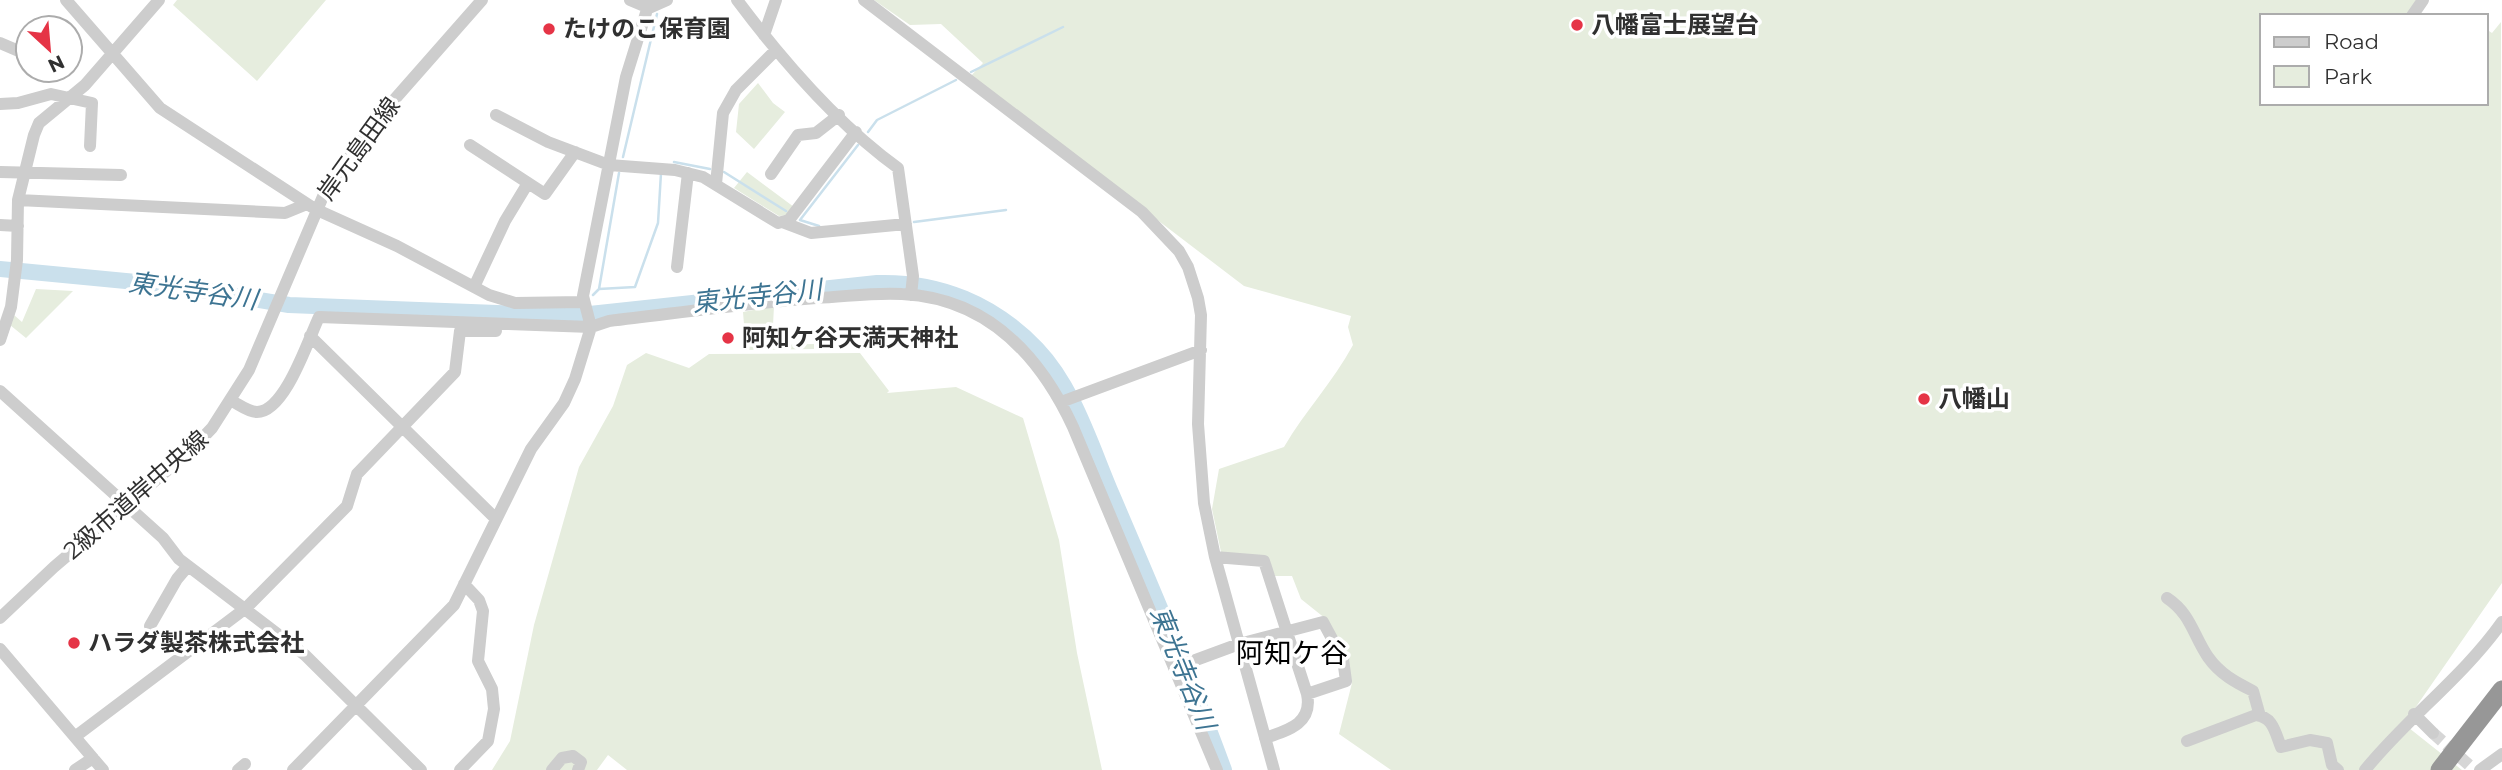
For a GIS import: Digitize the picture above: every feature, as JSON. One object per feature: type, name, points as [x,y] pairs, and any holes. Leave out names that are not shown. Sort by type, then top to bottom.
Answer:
[{"type":"highway","points":[[2440,770],[2502,690]]},
{"type":"street","points":[[66,0],[160,108],[311,206],[397,246],[474,287],[515,303],[583,302]]},
{"type":"street","points":[[0,340],[11,307],[18,260],[18,200],[23,173],[40,123],[113,55],[159,0]]},
{"type":"street","name":"岸元島田線","points":[[269,318],[311,206],[355,147],[482,0]]},
{"type":"street","points":[[630,0],[650,4],[667,0]]},
{"type":"street","points":[[737,0],[776,50],[856,132],[898,168],[913,276],[911,293]]},
{"type":"street","points":[[764,35],[776,0]]},
{"type":"street","points":[[864,0],[1158,226],[1178,251],[1194,284],[1200,315],[1200,473],[1214,557],[1274,770]]},
{"type":"street","points":[[293,770],[454,605],[531,449],[564,403],[575,379],[587,326],[583,302],[626,77],[650,4]]},
{"type":"street","points":[[716,184],[723,114],[736,90],[776,50]]},
{"type":"street","points":[[0,104],[18,103],[51,94],[71,96],[92,103],[90,146]]},
{"type":"street","points":[[496,115],[609,165],[644,166],[688,173],[716,184],[782,222],[811,233],[906,224]]},
{"type":"street","points":[[771,174],[797,135],[816,133],[839,115]]},
{"type":"street","points":[[782,222],[789,220],[856,132]]},
{"type":"street","points":[[470,145],[545,194],[575,152]]},
{"type":"street","points":[[0,172],[121,176]]},
{"type":"street","points":[[677,267],[688,173]]},
{"type":"street","points":[[474,287],[505,221],[528,183]]},
{"type":"street","points":[[18,200],[285,213],[311,206]]},
{"type":"street","points":[[0,225],[18,226]]},
{"type":"street","points":[[76,736],[246,608],[347,506],[357,474],[455,372],[460,331],[573,332],[609,321],[780,301],[911,293],[967,309],[1004,332],[1035,361],[1061,402],[1217,770]]},
{"type":"street","points":[[232,401],[250,411],[260,412],[279,402],[318,317],[587,326]]},
{"type":"street","name":"2級市道岸中央線","points":[[0,618],[191,450],[232,401],[269,318]]},
{"type":"street","points":[[310,336],[496,519]]},
{"type":"street","points":[[1061,402],[1200,350]]},
{"type":"street","points":[[0,391],[126,505],[188,566],[305,655],[421,770]]},
{"type":"street","points":[[1214,557],[1264,561],[1307,694],[1310,709],[1308,715],[1285,731],[1265,737]]},
{"type":"street","points":[[150,626],[177,579],[188,566]]},
{"type":"street","points":[[460,770],[488,741],[494,720],[492,689],[478,661],[483,611],[479,600],[464,584]]},
{"type":"street","points":[[2166,598],[2185,612],[2214,664],[2231,680],[2253,691],[2260,716]]},
{"type":"street","points":[[1174,668],[1287,629],[1323,622],[1343,659],[1346,681],[1307,694]]},
{"type":"street","points":[[2365,770],[2414,714],[2484,648],[2502,622]]},
{"type":"street","points":[[0,649],[103,770]]},
{"type":"street","points":[[2414,714],[2433,733]]},
{"type":"street","points":[[2187,741],[2260,716],[2270,720],[2281,747],[2309,740],[2327,743],[2332,765],[2338,770]]},
{"type":"street","points":[[2476,768],[2502,754]]},
{"type":"street","points":[[552,770],[562,758],[573,756],[581,762],[578,770]]},
{"type":"street","points":[[75,770],[93,758]]},
{"type":"green space","points":[[177,0],[326,0],[257,81],[173,5]]},
{"type":"green space","points":[[874,0],[2424,0],[2413,14],[2260,14],[2260,105],[2488,105],[2488,30],[2492,33],[2501,22],[2502,583],[2404,724],[2462,770],[1391,770],[1339,734],[1352,683],[1326,619],[1301,599],[1292,576],[1275,576],[1267,558],[1221,552],[1212,509],[1219,469],[1284,447],[1353,345],[1348,327],[1351,316],[1244,286],[970,77],[983,63],[941,24],[910,25]]},
{"type":"green space","points":[[758,83],[773,103],[785,112],[754,149],[736,132],[739,104]]},
{"type":"green space","points":[[747,172],[794,207],[788,215],[779,216],[734,188]]},
{"type":"green space","points":[[36,289],[73,291],[26,338],[10,325],[14,315],[22,322]]},
{"type":"green space","points":[[774,306],[772,345],[814,344],[814,349],[746,350],[743,312]]},
{"type":"green space","points":[[646,353],[689,368],[709,354],[860,353],[889,391],[887,393],[956,387],[1023,418],[1059,540],[1077,653],[1102,770],[627,770],[608,755],[597,770],[492,770],[510,741],[534,625],[579,467],[613,406],[627,365]]},
{"type":"waterway","points":[[623,157],[657,14]]},
{"type":"waterway","points":[[971,72],[1063,27]]},
{"type":"waterway","points":[[868,132],[877,120],[956,80]]},
{"type":"waterway","points":[[819,226],[800,220],[858,145]]},
{"type":"waterway","points":[[674,162],[710,169]]},
{"type":"waterway","points":[[724,172],[786,211]]},
{"type":"waterway","points":[[593,295],[599,289],[619,173]]},
{"type":"waterway","points":[[599,289],[635,287],[658,223],[661,173]]},
{"type":"waterway","points":[[914,222],[1006,210]]},
{"type":"waterway","name":"東光寺谷川","points":[[0,269],[178,286],[289,305],[571,316],[877,283],[922,286],[964,298],[1003,319],[1037,349],[1050,364],[1071,399],[1170,632],[1224,770]]},
{"type":"tunnel","points":[[2433,733],[2469,765]]},
{"type":"place","name":"八幡富士展望台","points":[[1577,25]]},
{"type":"place","name":"たけのこ保育園","points":[[549,29]]},
{"type":"place","name":"阿知ケ谷天満天神社","points":[[728,338]]},
{"type":"place","name":"八幡山","points":[[1924,399]]},
{"type":"place","name":"ハラダ製茶株式会社","points":[[74,643]]},
{"type":"district","name":"阿知ケ谷","points":[[1292,653]]}]
